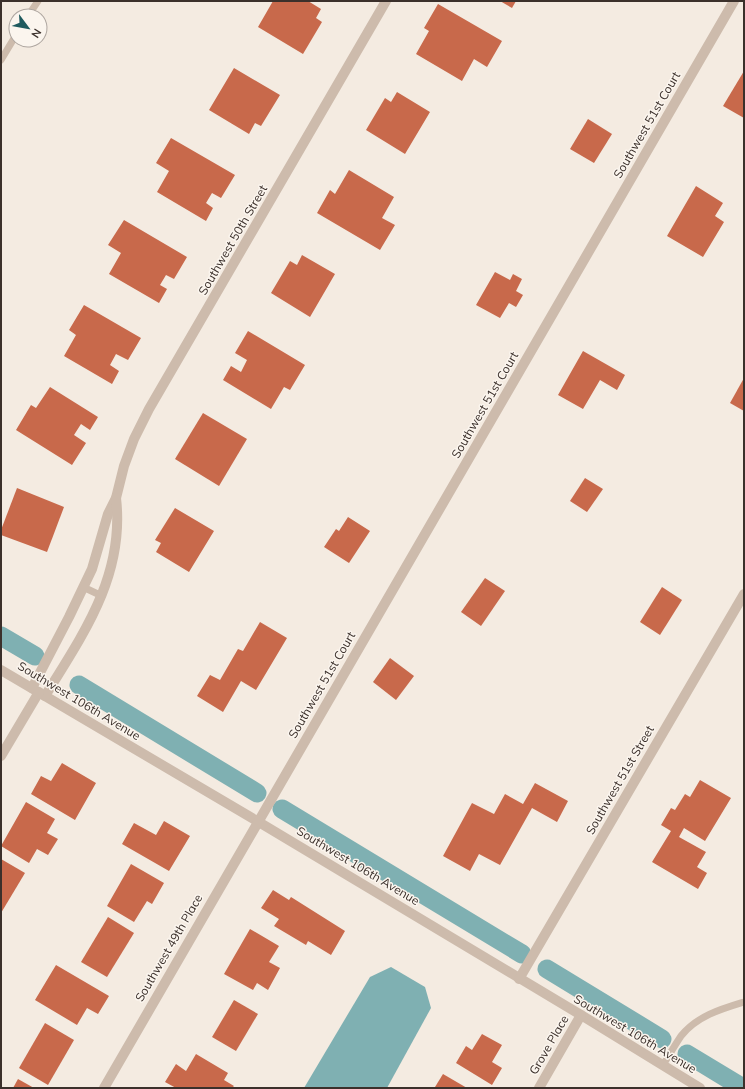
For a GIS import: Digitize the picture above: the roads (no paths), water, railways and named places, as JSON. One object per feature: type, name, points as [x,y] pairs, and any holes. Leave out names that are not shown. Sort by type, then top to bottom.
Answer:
[{"type":"street","name":"Southwest 50th Street","points":[[39,692],[69,617],[92,569],[108,514],[116,498],[124,466],[134,439],[149,409],[386,1]]},
{"type":"street","name":"Southwest 51st Court","points":[[257,821],[734,1]]},
{"type":"street","name":"Southwest 50th Street","points":[[1,756],[39,692],[82,636],[102,596],[110,572],[116,540],[118,514],[116,498]]},
{"type":"street","name":"Southwest 51st Street","points":[[519,978],[744,594]]},
{"type":"street","name":"Southwest 106th Avenue","points":[[1,670],[257,821],[700,1088]]},
{"type":"street","name":"Southwest 49th Place","points":[[104,1088],[257,821]]},
{"type":"street","name":"Grove Place","points":[[539,1088],[581,1015]]},
{"type":"lane","points":[[1,60],[8,48]]},
{"type":"lane","points":[[83,588],[102,596]]},
{"type":"lane","points":[[663,1065],[682,1035],[693,1024],[707,1014],[744,1002]]},
{"type":"water","points":[[391,967],[425,987],[431,1008],[387,1088],[304,1088],[370,977]]},
{"type":"waterway","points":[[1,636],[35,656]]},
{"type":"waterway","points":[[79,685],[257,793]]},
{"type":"waterway","points":[[282,809],[522,954]]},
{"type":"waterway","points":[[547,969],[662,1039]]},
{"type":"waterway","points":[[687,1054],[743,1088]]}]
